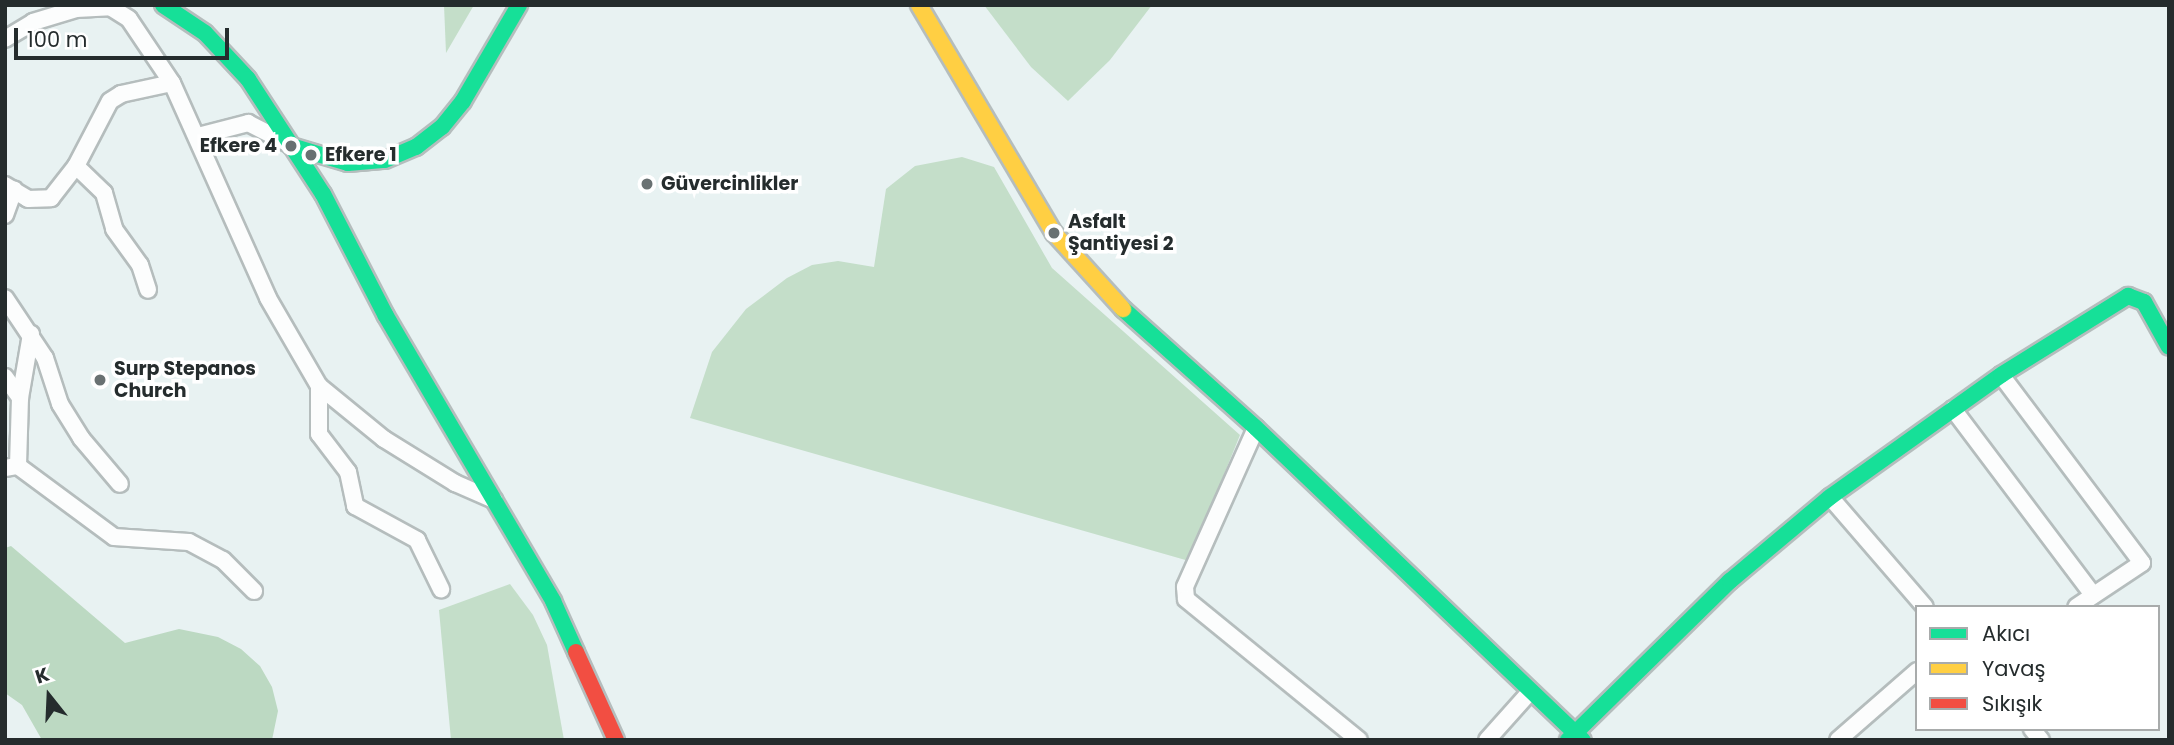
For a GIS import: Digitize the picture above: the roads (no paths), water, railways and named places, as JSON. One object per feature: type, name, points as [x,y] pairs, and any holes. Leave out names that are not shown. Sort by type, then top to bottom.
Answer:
[{"type":"street","points":[[163,5],[205,33],[248,79],[291,146],[496,501],[590,677],[616,740]]},
{"type":"street","points":[[198,135],[248,123],[291,146],[348,163],[385,160],[416,147],[442,127],[463,101],[519,5]]},
{"type":"street","points":[[919,5],[1054,233],[1128,315],[1256,428],[1576,737],[1730,581],[1830,498],[2001,375],[2128,296],[2144,302],[2169,347]]},
{"type":"street","points":[[5,39],[33,22],[76,9],[110,7],[129,19],[172,83],[198,135],[268,298],[318,386],[384,439],[454,483],[496,501]]},
{"type":"street","points":[[5,215],[10,187],[28,198],[51,198],[76,166],[110,102],[121,94],[172,83]]},
{"type":"street","points":[[76,166],[104,193],[114,229],[140,265],[148,290]]},
{"type":"street","points":[[5,298],[45,358],[60,404],[81,438],[120,484]]},
{"type":"street","points":[[31,334],[12,467],[114,537],[190,542],[223,560],[254,591]]},
{"type":"street","points":[[2001,375],[2142,562],[2079,605]]},
{"type":"street","points":[[5,377],[20,398]]},
{"type":"street","points":[[318,386],[319,434],[348,472],[355,506],[417,540],[442,589]]},
{"type":"street","points":[[1953,410],[2093,595]]},
{"type":"street","points":[[1256,428],[1185,587],[1186,599],[1359,740]]},
{"type":"street","points":[[1830,498],[1923,605]]},
{"type":"street","points":[[1838,740],[1915,673]]},
{"type":"street","points":[[1487,740],[1529,693]]},
{"type":"place","name":"Efkere 4","points":[[291,146]]},
{"type":"place","name":"Efkere 1","points":[[311,155]]},
{"type":"place","name":"Güvercinlikler","points":[[647,184]]},
{"type":"place","name":"Asfalt Şantiyesi 2","points":[[1054,233]]},
{"type":"place","name":"Surp Stepanos Church","points":[[100,380]]}]
